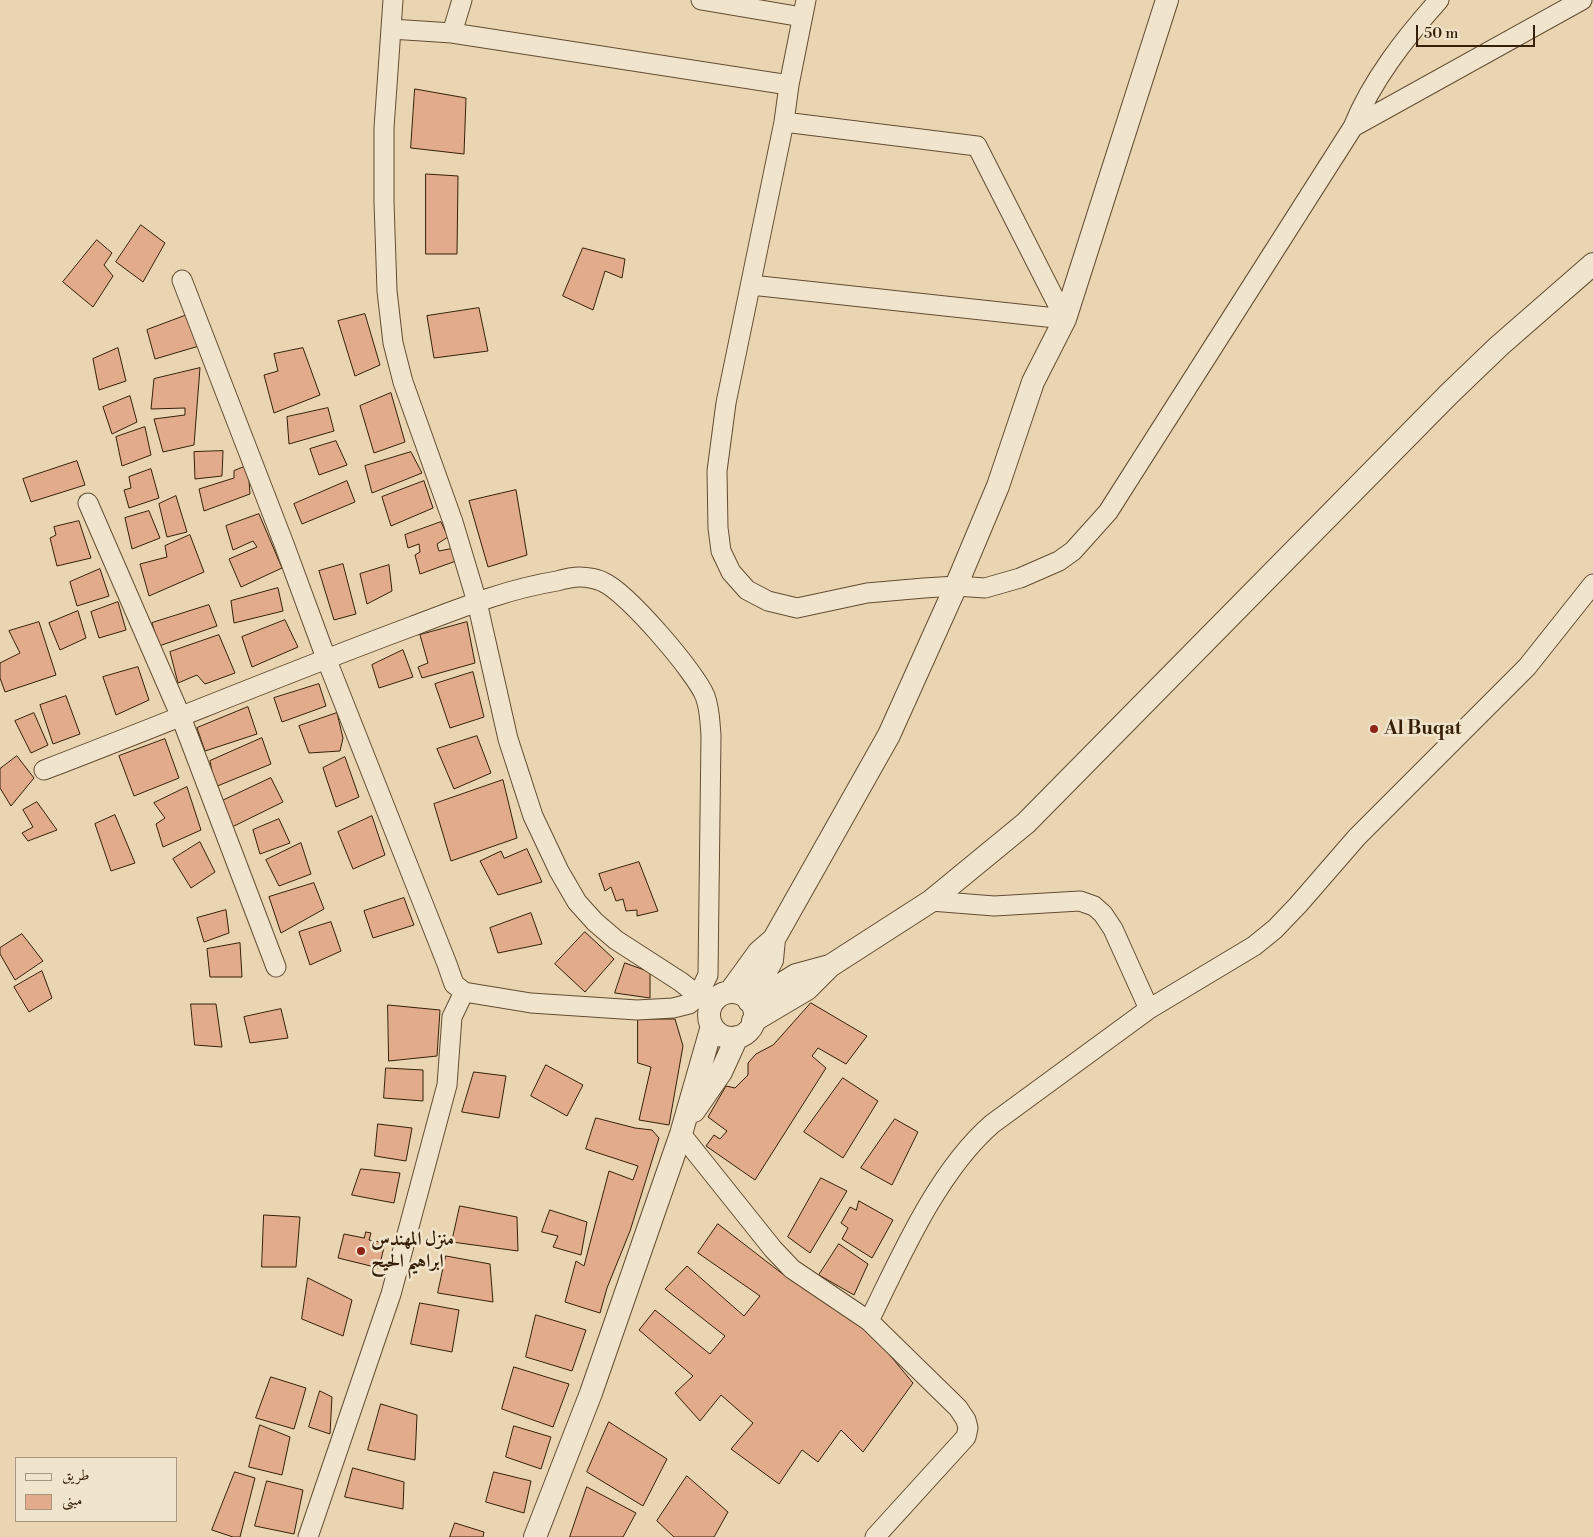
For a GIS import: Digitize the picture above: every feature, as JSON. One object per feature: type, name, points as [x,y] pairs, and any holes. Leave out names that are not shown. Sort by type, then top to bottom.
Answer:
[{"type":"street","points":[[393,0],[384,128],[387,291],[393,343],[403,382],[453,522],[477,602],[508,739],[533,816],[559,872],[577,902],[595,922],[616,940],[681,982],[707,1010],[723,1036],[737,1037],[749,1030],[746,1004],[759,952],[774,939],[889,735],[956,586],[998,486],[1033,382],[1064,319],[1167,0]]},
{"type":"street","points":[[452,33],[462,0]]},
{"type":"street","points":[[701,0],[804,9],[788,85],[784,122],[726,403],[717,471],[718,528],[721,552],[731,572],[747,590],[768,601],[797,608],[867,593],[956,586],[985,588],[1020,578],[1059,561],[1073,552],[1089,536],[1108,512],[1352,127],[1363,102],[1378,77],[1439,0]]},
{"type":"street","points":[[1352,127],[1582,0]]},
{"type":"street","points":[[391,29],[452,33],[788,85]]},
{"type":"street","points":[[784,122],[977,146],[1064,319]]},
{"type":"street","points":[[707,1010],[720,995],[746,1004],[796,975],[830,966],[930,901],[1026,823],[1484,360],[1593,264]]},
{"type":"street","points":[[182,280],[274,517],[326,658],[454,984],[464,992],[531,1003],[637,1010],[673,1008],[689,1004],[707,1010]]},
{"type":"street","points":[[751,285],[1064,319]]},
{"type":"street","points":[[88,502],[181,718],[276,967]]},
{"type":"street","points":[[44,770],[181,718],[326,658],[477,602],[536,584],[581,577],[603,582],[634,605],[698,683],[705,696],[709,710],[711,736],[707,1010],[683,1129],[591,1393],[536,1537]]},
{"type":"street","points":[[869,1321],[914,1230],[960,1156],[977,1136],[1148,1009],[1254,946],[1275,929],[1357,837],[1527,667],[1593,584]]},
{"type":"street","points":[[930,901],[994,906],[1080,901],[1094,906],[1103,914],[1113,929],[1148,1009]]},
{"type":"street","points":[[308,1537],[391,1294],[447,1085],[452,1017],[464,992]]},
{"type":"street","points":[[683,1129],[721,1072],[737,1037]]},
{"type":"street","points":[[683,1129],[773,1249],[792,1269],[869,1321],[958,1408],[966,1420],[968,1428],[966,1437],[875,1537]]},
{"type":"building","points":[[415,89],[466,98],[464,154],[411,148]]},
{"type":"building","points":[[426,174],[458,176],[457,254],[426,254]]},
{"type":"building","points":[[141,225],[165,243],[143,282],[116,262]]},
{"type":"building","points":[[97,240],[112,253],[104,265],[113,276],[93,307],[63,282]]},
{"type":"building","points":[[583,248],[625,259],[622,278],[605,271],[593,310],[563,296]]},
{"type":"building","points":[[479,308],[488,351],[434,358],[427,316]]},
{"type":"building","points":[[365,314],[380,365],[355,376],[338,321]]},
{"type":"building","points":[[187,315],[199,346],[155,359],[147,330]]},
{"type":"building","points":[[118,348],[126,381],[99,390],[93,359]]},
{"type":"building","points":[[303,348],[320,395],[274,413],[264,375],[278,371],[274,354]]},
{"type":"building","points":[[200,368],[194,445],[163,452],[154,419],[185,415],[185,408],[151,409],[154,379]]},
{"type":"building","points":[[391,393],[405,442],[374,453],[360,406]]},
{"type":"building","points":[[130,396],[137,422],[112,434],[103,407]]},
{"type":"building","points":[[328,408],[334,431],[289,444],[287,417]]},
{"type":"building","points":[[145,427],[151,455],[122,466],[116,437]]},
{"type":"building","points":[[336,441],[347,465],[319,475],[310,449]]},
{"type":"building","points":[[223,451],[222,476],[195,479],[194,452]]},
{"type":"building","points":[[411,452],[422,473],[372,493],[365,466]]},
{"type":"building","points":[[77,461],[85,485],[31,502],[23,479]]},
{"type":"building","points":[[244,467],[249,480],[250,494],[204,511],[199,489],[234,478],[234,471]]},
{"type":"building","points":[[151,469],[159,498],[129,508],[124,490],[131,488],[129,477]]},
{"type":"building","points":[[347,481],[355,502],[302,524],[294,504]]},
{"type":"building","points":[[424,481],[433,508],[391,526],[382,497]]},
{"type":"building","points":[[516,490],[527,555],[488,567],[469,501]]},
{"type":"building","points":[[176,496],[187,532],[167,537],[159,504]]},
{"type":"building","points":[[149,511],[160,538],[132,549],[125,518]]},
{"type":"building","points":[[259,514],[282,568],[241,587],[229,559],[257,547],[253,541],[233,550],[226,526]]},
{"type":"building","points":[[79,521],[91,558],[57,566],[50,538],[56,535],[54,527]]},
{"type":"building","points":[[441,522],[448,537],[437,544],[439,551],[454,548],[456,561],[420,574],[415,555],[420,552],[419,544],[408,548],[405,535]]},
{"type":"building","points":[[190,535],[204,572],[149,596],[140,564],[167,557],[165,546]]},
{"type":"building","points":[[343,564],[356,614],[334,620],[319,571]]},
{"type":"building","points":[[389,565],[392,591],[367,604],[360,574]]},
{"type":"building","points":[[100,569],[109,596],[77,606],[70,582]]},
{"type":"building","points":[[278,588],[283,611],[234,623],[231,601]]},
{"type":"building","points":[[118,602],[126,630],[99,638],[91,612]]},
{"type":"building","points":[[209,605],[217,626],[159,646],[152,623]]},
{"type":"building","points":[[78,611],[86,638],[60,650],[49,623]]},
{"type":"building","points":[[285,620],[298,647],[252,667],[242,637]]},
{"type":"building","points":[[39,622],[56,675],[5,692],[0,678],[0,663],[20,653],[9,631]]},
{"type":"building","points":[[467,622],[475,663],[422,678],[418,667],[428,663],[420,635]]},
{"type":"building","points":[[219,635],[235,673],[205,684],[197,675],[178,683],[170,652]]},
{"type":"building","points":[[403,650],[413,677],[379,688],[372,665]]},
{"type":"building","points":[[138,667],[149,700],[116,715],[103,677]]},
{"type":"building","points":[[473,672],[484,717],[450,728],[435,684]]},
{"type":"building","points":[[319,684],[326,706],[282,722],[274,698]]},
{"type":"building","points":[[66,696],[80,734],[53,744],[40,705]]},
{"type":"building","points":[[248,707],[257,734],[205,751],[197,728]]},
{"type":"building","points":[[34,713],[48,745],[31,753],[15,721]]},
{"type":"building","points":[[337,713],[343,738],[340,751],[309,753],[299,726]]},
{"type":"building","points":[[477,736],[491,773],[454,789],[437,749]]},
{"type":"building","points":[[262,738],[271,764],[215,787],[210,761]]},
{"type":"building","points":[[165,739],[179,778],[134,796],[119,756]]},
{"type":"building","points":[[17,756],[34,778],[11,806],[0,788],[0,769]]},
{"type":"building","points":[[345,757],[359,797],[336,807],[323,768]]},
{"type":"building","points":[[271,778],[283,802],[232,827],[222,801]]},
{"type":"building","points":[[503,780],[517,838],[451,861],[434,804]]},
{"type":"building","points":[[187,787],[201,830],[163,847],[156,824],[165,818],[154,803]]},
{"type":"building","points":[[37,802],[57,830],[28,841],[22,833],[33,827],[23,810]]},
{"type":"building","points":[[115,815],[135,863],[111,871],[95,824]]},
{"type":"building","points":[[372,816],[385,855],[353,869],[338,832]]},
{"type":"building","points":[[279,819],[290,843],[260,854],[253,830]]},
{"type":"building","points":[[200,842],[215,872],[191,888],[173,859]]},
{"type":"building","points":[[301,843],[311,874],[279,886],[266,860]]},
{"type":"building","points":[[527,849],[542,882],[498,895],[480,861],[501,851],[504,858]]},
{"type":"building","points":[[639,862],[658,911],[637,916],[637,910],[626,911],[623,899],[616,901],[611,887],[605,891],[599,874]]},
{"type":"building","points":[[314,883],[324,909],[281,933],[269,897]]},
{"type":"building","points":[[404,898],[414,925],[373,938],[364,911]]},
{"type":"building","points":[[226,910],[229,933],[204,942],[197,918]]},
{"type":"building","points":[[531,913],[542,944],[498,953],[490,928]]},
{"type":"building","points":[[331,922],[341,951],[310,965],[299,932]]},
{"type":"building","points":[[585,932],[614,959],[585,992],[555,964]]},
{"type":"building","points":[[22,934],[43,961],[15,980],[0,954],[0,948]]},
{"type":"building","points":[[240,943],[242,977],[210,977],[207,949]]},
{"type":"building","points":[[625,963],[650,972],[650,998],[615,993]]},
{"type":"building","points":[[42,971],[52,998],[29,1012],[14,987]]},
{"type":"building","points":[[811,1003],[867,1036],[846,1064],[818,1048],[812,1056],[826,1068],[755,1180],[706,1146],[714,1135],[720,1139],[727,1131],[708,1117],[726,1086],[735,1088],[748,1075],[748,1063],[756,1054],[773,1045]]},
{"type":"building","points":[[191,1004],[216,1004],[222,1047],[195,1045]]},
{"type":"building","points":[[388,1005],[440,1010],[437,1056],[389,1061]]},
{"type":"building","points":[[281,1009],[288,1038],[250,1043],[244,1017]]},
{"type":"building","points":[[638,1019],[675,1019],[683,1046],[669,1125],[639,1120],[651,1067],[638,1063]]},
{"type":"building","points":[[546,1065],[583,1085],[567,1116],[531,1096]]},
{"type":"building","points":[[386,1068],[423,1070],[423,1101],[384,1098]]},
{"type":"building","points":[[474,1072],[506,1076],[499,1118],[462,1112]]},
{"type":"building","points":[[843,1078],[878,1101],[843,1158],[804,1132]]},
{"type":"building","points":[[596,1118],[635,1128],[652,1130],[659,1138],[630,1231],[607,1288],[600,1313],[565,1302],[576,1261],[584,1266],[609,1171],[633,1180],[638,1166],[586,1149]]},
{"type":"building","points":[[895,1119],[918,1132],[892,1185],[861,1168]]},
{"type":"building","points":[[378,1124],[412,1128],[406,1161],[375,1156]]},
{"type":"building","points":[[361,1169],[400,1173],[394,1203],[352,1195]]},
{"type":"building","points":[[821,1178],[847,1191],[810,1253],[788,1237]]},
{"type":"building","points":[[859,1201],[893,1220],[872,1258],[842,1239],[848,1228],[841,1223],[850,1207],[856,1210]]},
{"type":"building","points":[[460,1206],[517,1217],[518,1251],[452,1242]]},
{"type":"building","points":[[550,1210],[587,1222],[581,1255],[553,1247],[558,1236],[542,1232]]},
{"type":"building","points":[[264,1215],[300,1217],[296,1267],[262,1267]]},
{"type":"building","points":[[718,1224],[784,1275],[842,1310],[860,1324],[913,1383],[863,1452],[841,1430],[818,1462],[802,1450],[779,1484],[731,1449],[753,1423],[721,1395],[700,1421],[675,1393],[693,1376],[639,1330],[655,1310],[710,1354],[725,1336],[665,1289],[687,1266],[744,1316],[760,1296],[698,1253]]},
{"type":"building","name":"منزل المهندس ابراهيم الحيح","points":[[366,1232],[371,1233],[369,1240],[385,1243],[379,1268],[338,1258],[344,1234],[364,1238]]},
{"type":"building","points":[[839,1244],[868,1264],[854,1295],[819,1275]]},
{"type":"building","points":[[446,1256],[490,1264],[493,1302],[438,1293]]},
{"type":"building","points":[[308,1278],[352,1300],[343,1336],[302,1319]]},
{"type":"building","points":[[420,1303],[459,1310],[452,1352],[411,1344]]},
{"type":"building","points":[[536,1315],[586,1330],[572,1371],[526,1357]]},
{"type":"building","points":[[514,1367],[569,1384],[553,1427],[502,1409]]},
{"type":"building","points":[[271,1377],[306,1388],[294,1429],[256,1418]]},
{"type":"building","points":[[320,1391],[332,1397],[330,1434],[309,1427]]},
{"type":"building","points":[[381,1404],[417,1415],[415,1460],[368,1450]]},
{"type":"building","points":[[609,1422],[667,1459],[643,1506],[587,1472]]},
{"type":"building","points":[[260,1425],[290,1437],[282,1475],[249,1467]]},
{"type":"building","points":[[514,1426],[551,1437],[541,1469],[506,1457]]},
{"type":"building","points":[[353,1468],[404,1482],[403,1509],[345,1497]]},
{"type":"building","points":[[235,1472],[255,1478],[240,1537],[233,1537],[212,1530]]},
{"type":"building","points":[[494,1472],[531,1481],[524,1513],[486,1502]]},
{"type":"building","points":[[687,1476],[728,1512],[714,1537],[674,1537],[657,1521]]},
{"type":"building","points":[[267,1481],[303,1490],[294,1534],[255,1526]]},
{"type":"building","points":[[587,1487],[636,1513],[623,1537],[570,1537]]},
{"type":"building","points":[[455,1523],[484,1532],[483,1537],[450,1537]]},
{"type":"place","name":"Al Buqat","points":[[1374,729]]},
{"type":"place","name":"منزل المهندس ابراهيم الحيح","points":[[361,1251]]}]
